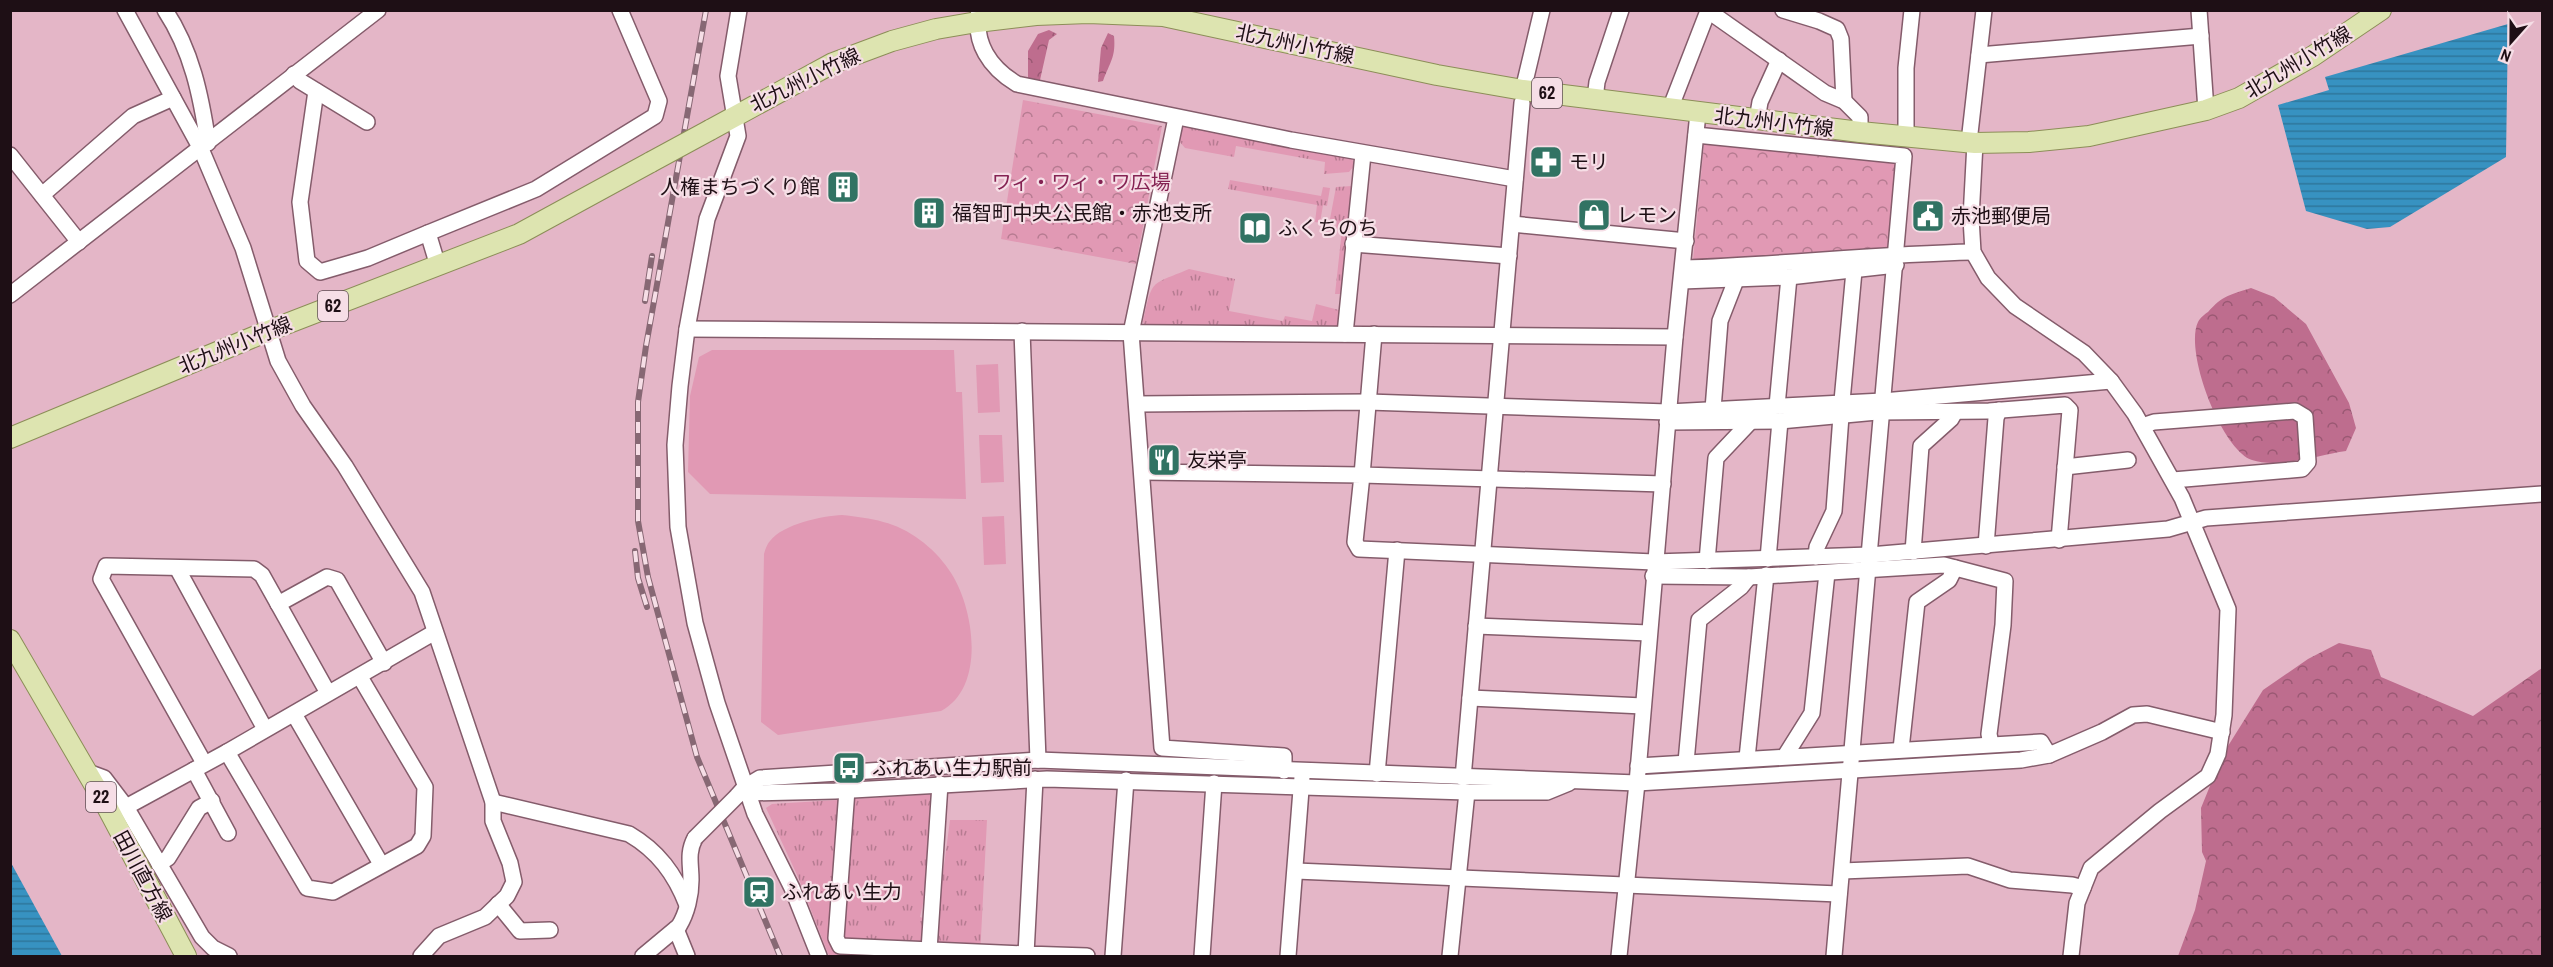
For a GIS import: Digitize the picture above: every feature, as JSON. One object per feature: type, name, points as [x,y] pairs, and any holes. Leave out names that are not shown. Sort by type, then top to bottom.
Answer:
[{"type":"main road","name":"北九州小竹線","points":[[10,438],[268,331],[519,234],[833,63],[856,53],[978,16],[1088,13],[1163,16],[1437,75],[1522,96],[1594,99],[1860,132],[1972,142],[2029,142],[2089,136],[2206,110],[2239,98],[2269,83],[2381,10]]},
{"type":"main road","name":"田川直方線","points":[[10,640],[106,805],[186,957]]},
{"type":"street","points":[[125,10],[173,98],[205,146]]},
{"type":"street","points":[[165,10],[179,30],[196,75],[205,146],[243,248],[278,361],[303,406],[345,466],[422,592],[493,802],[493,821],[510,863],[514,882],[507,896],[485,917],[439,936],[421,957]]},
{"type":"street","points":[[316,91],[300,202],[307,261],[320,272],[368,258],[536,189],[655,116],[659,101],[620,10]]},
{"type":"street","points":[[739,10],[728,76],[737,141],[710,206],[687,329],[675,445],[678,527],[695,622],[743,792],[792,888],[819,957]]},
{"type":"street","points":[[1450,957],[1459,876],[1470,698],[1522,96],[1542,10]]},
{"type":"street","points":[[1594,99],[1597,82],[1621,10]]},
{"type":"street","points":[[1784,10],[1837,29],[1841,39],[1844,101]]},
{"type":"street","points":[[1906,136],[1906,68],[1912,10]]},
{"type":"street","points":[[1984,10],[1972,142],[1973,252],[1988,278],[2015,306],[2085,353],[2111,381],[2142,426],[2173,480],[2228,609],[2222,732],[2218,754],[2208,776],[2160,811],[2091,868],[2077,903],[2071,957]]},
{"type":"street","points":[[2199,10],[2206,110]]},
{"type":"street","points":[[1670,109],[1708,11],[1825,93],[1844,101],[1860,117],[1860,132]]},
{"type":"street","points":[[10,295],[205,146],[374,12]]},
{"type":"street","points":[[978,16],[981,42],[991,63],[1001,74],[1017,84],[1363,154],[1515,179]]},
{"type":"street","points":[[1979,55],[2200,36]]},
{"type":"street","points":[[1757,120],[1760,102],[1779,60]]},
{"type":"street","points":[[294,74],[316,91],[367,122]]},
{"type":"street","points":[[42,195],[133,116],[173,98]]},
{"type":"street","points":[[1619,957],[1637,783],[1675,337],[1698,112]]},
{"type":"street","points":[[1176,118],[1131,333],[1162,748],[1284,756],[1284,771]]},
{"type":"street","points":[[1696,135],[1904,156],[1834,957]]},
{"type":"street","points":[[10,154],[79,242]]},
{"type":"street","points":[[1345,334],[1363,154]]},
{"type":"street","points":[[1512,224],[1686,241]]},
{"type":"street","points":[[428,233],[438,266]]},
{"type":"street","points":[[1353,244],[1509,256]]},
{"type":"street","points":[[1682,274],[1727,267],[1896,259],[1973,252]]},
{"type":"street","points":[[1682,274],[1736,280],[1789,277],[1854,271],[1896,259]]},
{"type":"street","points":[[1816,557],[1817,547],[1834,511],[1854,271]]},
{"type":"street","points":[[1768,559],[1789,277]]},
{"type":"street","points":[[1713,409],[1720,321],[1736,280]]},
{"type":"street","points":[[687,329],[1675,337]]},
{"type":"street","points":[[1022,331],[1038,760]]},
{"type":"street","points":[[1374,334],[1355,542],[1359,549],[1483,553],[1749,577],[1827,573],[1912,552],[2168,529],[2206,518],[2542,494]]},
{"type":"street","points":[[1668,417],[1713,409],[1778,413],[1882,406],[2111,381]]},
{"type":"street","points":[[1138,404],[1368,402],[1750,422],[1778,413]]},
{"type":"street","points":[[1882,406],[1955,412],[2065,405],[2070,410],[2058,540]]},
{"type":"street","points":[[1986,546],[1996,418],[1999,410]]},
{"type":"street","points":[[2142,426],[2154,422],[2295,411],[2305,417],[2308,462],[2302,469],[2173,480]]},
{"type":"street","points":[[1912,552],[1921,446],[1951,419],[1955,412]]},
{"type":"street","points":[[1707,561],[1716,458],[1750,422]]},
{"type":"street","points":[[2065,467],[2128,460]]},
{"type":"street","points":[[1143,472],[1362,475],[1663,484]]},
{"type":"street","points":[[1377,774],[1397,550]]},
{"type":"street","points":[[1654,569],[1707,561],[1816,557],[1944,566],[2005,581],[2003,625],[1989,734],[1991,744]]},
{"type":"street","points":[[228,833],[212,801],[199,766],[101,579],[106,566],[254,569],[262,575],[328,693]]},
{"type":"street","points":[[177,568],[265,729]]},
{"type":"street","points":[[1901,749],[1917,602],[1949,580],[1954,568]]},
{"type":"street","points":[[1785,756],[1812,712],[1827,573]]},
{"type":"street","points":[[1747,758],[1766,575]]},
{"type":"street","points":[[278,604],[327,577],[337,580],[384,663]]},
{"type":"street","points":[[1686,762],[1699,620],[1741,587],[1749,577]]},
{"type":"street","points":[[1476,626],[1649,633]]},
{"type":"street","points":[[126,807],[360,677],[435,632]]},
{"type":"street","points":[[227,752],[307,888],[333,892],[417,846],[423,836],[425,787],[360,677]]},
{"type":"street","points":[[1470,698],[1643,706]]},
{"type":"street","points":[[294,714],[381,864]]},
{"type":"street","points":[[643,957],[683,920],[691,883],[689,855],[695,838],[760,778],[1038,760],[1284,771],[1302,779],[1465,785],[1575,781],[1637,783],[2021,760],[2049,754],[2102,732],[2133,715],[2154,715],[2222,732]]},
{"type":"street","points":[[1638,766],[2041,742],[2049,754]]},
{"type":"street","points":[[85,771],[104,778],[126,807],[202,937],[213,948],[229,957]]},
{"type":"street","points":[[743,792],[847,790],[1035,779],[1214,783],[1377,774],[1465,785]]},
{"type":"street","points":[[1026,954],[1035,779]]},
{"type":"street","points":[[1288,957],[1302,779]]},
{"type":"street","points":[[1113,957],[1126,780]]},
{"type":"street","points":[[1202,957],[1214,783]]},
{"type":"street","points":[[929,950],[940,784]]},
{"type":"street","points":[[847,790],[836,938],[840,946],[1087,957]]},
{"type":"street","points":[[159,864],[168,858],[199,808],[212,801]]},
{"type":"street","points":[[493,802],[629,834],[643,842],[666,864],[687,905]]},
{"type":"street","points":[[1842,871],[1968,866],[2010,880],[2083,888]]},
{"type":"street","points":[[1296,871],[1459,876],[1839,894]]},
{"type":"street","points":[[498,904],[520,931],[550,930]]},
{"type":"street","points":[[676,928],[687,957]]},
{"type":"green space","points":[[1049,30],[1057,34],[1049,40],[1040,80],[1028,78],[1028,51],[1038,34]]},
{"type":"green space","points":[[1108,33],[1114,36],[1113,54],[1103,81],[1098,82],[1101,48]]},
{"type":"green space","name":"ワィ・ワィ・ワ広場","points":[[1023,100],[1162,126],[1136,264],[1001,239]]},
{"type":"green space","points":[[1184,125],[1351,157],[1355,165],[1349,172],[1324,174],[1325,162],[1236,146],[1234,157],[1185,148],[1179,141],[1179,128]]},
{"type":"green space","points":[[1711,141],[1897,162],[1891,250],[1699,263],[1693,260],[1704,144]]},
{"type":"green space","points":[[1230,180],[1321,196],[1323,187],[1330,188],[1327,206],[1323,205],[1320,223],[1315,222],[1317,205],[1228,189]]},
{"type":"green space","points":[[1352,186],[1344,288],[1340,294],[1335,294],[1342,230],[1336,229],[1337,221],[1330,219],[1336,187]]},
{"type":"green space","points":[[1189,269],[1235,279],[1229,311],[1283,321],[1285,316],[1312,321],[1316,304],[1339,310],[1341,314],[1339,328],[1147,328],[1143,322],[1151,290],[1166,278]]},
{"type":"green space","points":[[2251,288],[2274,297],[2306,324],[2349,403],[2356,428],[2346,451],[2286,462],[2262,462],[2252,460],[2240,452],[2229,438],[2208,398],[2196,354],[2195,336],[2198,322],[2218,302],[2232,294]]},
{"type":"green space","points":[[712,350],[954,350],[956,392],[962,392],[966,499],[710,494],[688,472],[690,396],[699,357]]},
{"type":"green space","points":[[998,364],[1000,412],[978,413],[976,365]]},
{"type":"green space","points":[[979,435],[1002,435],[1004,482],[981,483]]},
{"type":"green space","points":[[842,515],[873,519],[902,529],[928,546],[946,566],[958,585],[970,624],[972,645],[965,684],[956,699],[941,711],[778,735],[761,722],[764,552],[770,541],[784,530],[814,519]]},
{"type":"green space","points":[[1004,516],[1006,564],[984,565],[982,517]]},
{"type":"green space","points":[[2339,643],[2371,650],[2381,677],[2473,716],[2542,668],[2542,956],[2178,956],[2195,910],[2206,861],[2202,852],[2201,808],[2223,754],[2263,690],[2308,659]]},
{"type":"green space","points":[[936,794],[929,877],[920,917],[931,921],[943,873],[950,820],[987,820],[980,956],[829,956],[798,877],[766,808],[772,804]]},
{"type":"water","points":[[2508,24],[2506,157],[2390,227],[2367,229],[2306,211],[2278,105],[2329,90],[2325,77]]},
{"type":"water","points":[[10,861],[62,956],[11,956]]},
{"type":"railway","points":[[706,10],[638,402],[638,521],[648,577],[697,757],[780,956]]},
{"type":"railway","points":[[645,301],[652,256]]},
{"type":"railway","points":[[635,551],[638,578],[647,607]]},
{"type":"place","name":"モリ","points":[[1546,162]]},
{"type":"place","name":"人権まちづくり館","points":[[843,187]]},
{"type":"place","name":"福智町中央公民館・赤池支所","points":[[929,213]]},
{"type":"place","name":"レモン","points":[[1594,215]]},
{"type":"place","name":"赤池郵便局","points":[[1928,216]]},
{"type":"place","name":"ふくちのち","points":[[1255,228]]},
{"type":"place","name":"友栄亭","points":[[1164,460]]},
{"type":"place","name":"ふれあい生力駅前","points":[[849,768]]},
{"type":"place","name":"ふれあい生力","points":[[759,892]]}]
